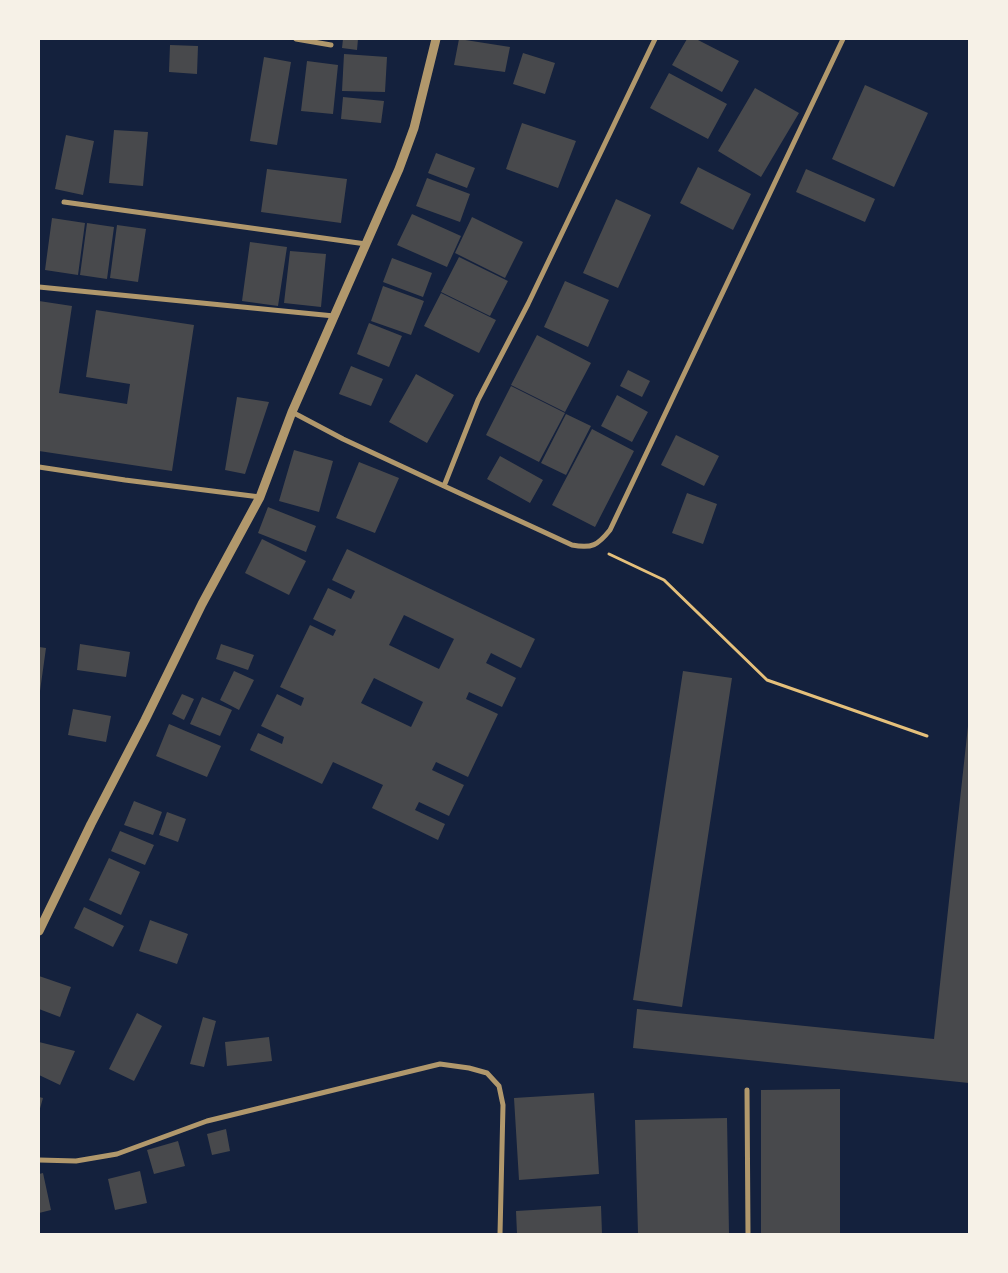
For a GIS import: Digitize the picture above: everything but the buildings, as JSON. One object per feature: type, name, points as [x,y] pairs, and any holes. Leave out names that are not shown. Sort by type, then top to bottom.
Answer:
[{"type":"street","points":[[296,39],[331,45]]},
{"type":"street","points":[[39,931],[202,604],[260,497],[292,412],[399,169],[414,128],[436,39]]},
{"type":"street","points":[[444,486],[478,400],[528,304],[655,39]]},
{"type":"street","points":[[292,412],[344,439],[572,544],[582,547],[593,546],[602,540],[610,530],[843,39]]},
{"type":"street","points":[[64,202],[366,244]]},
{"type":"street","points":[[39,286],[334,316]]},
{"type":"street","points":[[39,467],[260,497]]},
{"type":"street","points":[[39,1160],[76,1161],[117,1154],[207,1121],[440,1064],[469,1068],[487,1072],[499,1086],[503,1105],[500,1234]]},
{"type":"street","points":[[747,1090],[748,1234]]},
{"type":"path","points":[[593,546],[664,580],[767,680],[927,736]]}]
